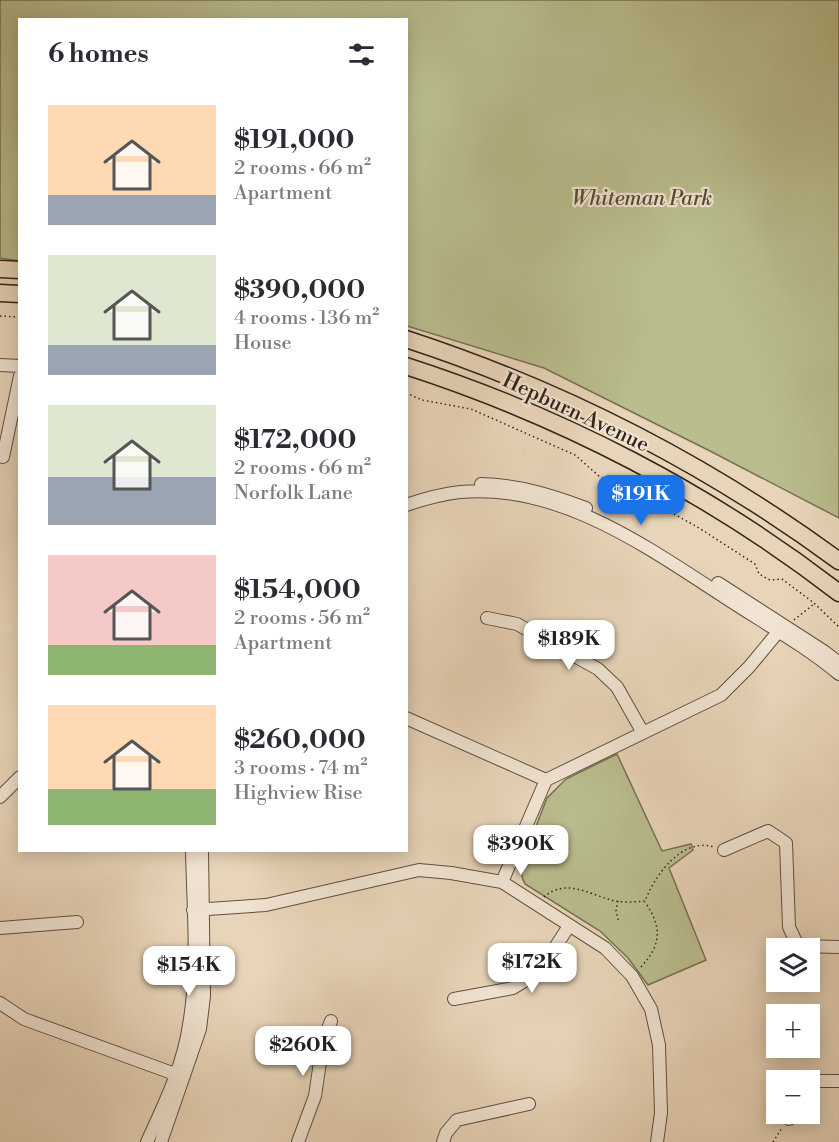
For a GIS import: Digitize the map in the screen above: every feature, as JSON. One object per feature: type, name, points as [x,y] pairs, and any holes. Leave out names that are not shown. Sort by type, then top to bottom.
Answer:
[{"type":"main road","points":[[0,269],[18,270]]},
{"type":"main road","points":[[0,293],[18,294]]},
{"type":"main road","name":"Hepburn Avenue","points":[[408,340],[525,382],[620,426],[732,488],[839,561]]},
{"type":"main road","name":"Hepburn Avenue","points":[[408,367],[514,406],[639,465],[719,510],[839,593]]},
{"type":"street","points":[[0,364],[18,366]]},
{"type":"street","points":[[3,457],[18,386]]},
{"type":"street","points":[[408,496],[433,489],[475,484],[519,487],[561,499],[622,524],[781,629],[839,674]]},
{"type":"street","points":[[408,504],[460,492],[493,492],[535,498],[599,522],[645,546],[781,629],[825,652],[839,663]]},
{"type":"street","points":[[487,618],[517,624],[598,669],[617,687],[642,733]]},
{"type":"street","points":[[502,882],[546,780],[721,695],[749,667],[781,629]]},
{"type":"street","points":[[408,719],[546,780]]},
{"type":"street","points":[[0,797],[18,779]]},
{"type":"street","points":[[723,850],[768,831],[786,843],[789,927],[798,946],[839,947]]},
{"type":"street","points":[[147,1142],[180,1076],[200,1029],[204,996],[192,852]]},
{"type":"street","points":[[197,910],[202,852]]},
{"type":"street","points":[[197,910],[266,905],[419,870],[502,882],[605,948],[632,976],[651,1009],[659,1045],[660,1113],[657,1142]]},
{"type":"street","points":[[0,928],[76,922]]},
{"type":"street","points":[[454,999],[513,988],[538,972],[569,926]]},
{"type":"street","points":[[0,1003],[24,1019],[180,1076]]},
{"type":"street","points":[[298,1142],[315,1096],[322,1042],[331,1021]]},
{"type":"street","points":[[161,1142],[180,1076]]},
{"type":"street","points":[[820,1081],[839,1081]]},
{"type":"street","points":[[443,1142],[446,1133],[457,1120],[529,1104]]},
{"type":"path","points":[[0,316],[18,317]]},
{"type":"path","points":[[408,394],[422,400],[471,409],[575,455],[600,477],[647,499],[699,528],[755,564],[759,574],[770,580],[782,579],[814,603],[839,627]]},
{"type":"path","points":[[781,629],[790,625],[814,603]]},
{"type":"path","points":[[645,901],[652,884],[683,851],[698,845],[723,850]]},
{"type":"path","points":[[537,904],[554,889],[565,888],[577,888],[618,901],[645,901]]},
{"type":"path","points":[[618,901],[616,911],[620,923]]},
{"type":"path","points":[[632,976],[644,964],[657,945],[657,926],[645,901]]},
{"type":"path","points":[[773,1142],[785,1124]]},
{"type":"green space","name":"Whiteman Park","points":[[0,0],[839,0],[839,518],[544,368],[408,326],[408,18],[18,18],[18,261],[0,258]]},
{"type":"green space","points":[[617,754],[662,851],[691,844],[693,850],[669,868],[706,960],[648,985],[628,958],[600,931],[525,884],[522,877],[521,865],[547,798],[566,779]]}]
